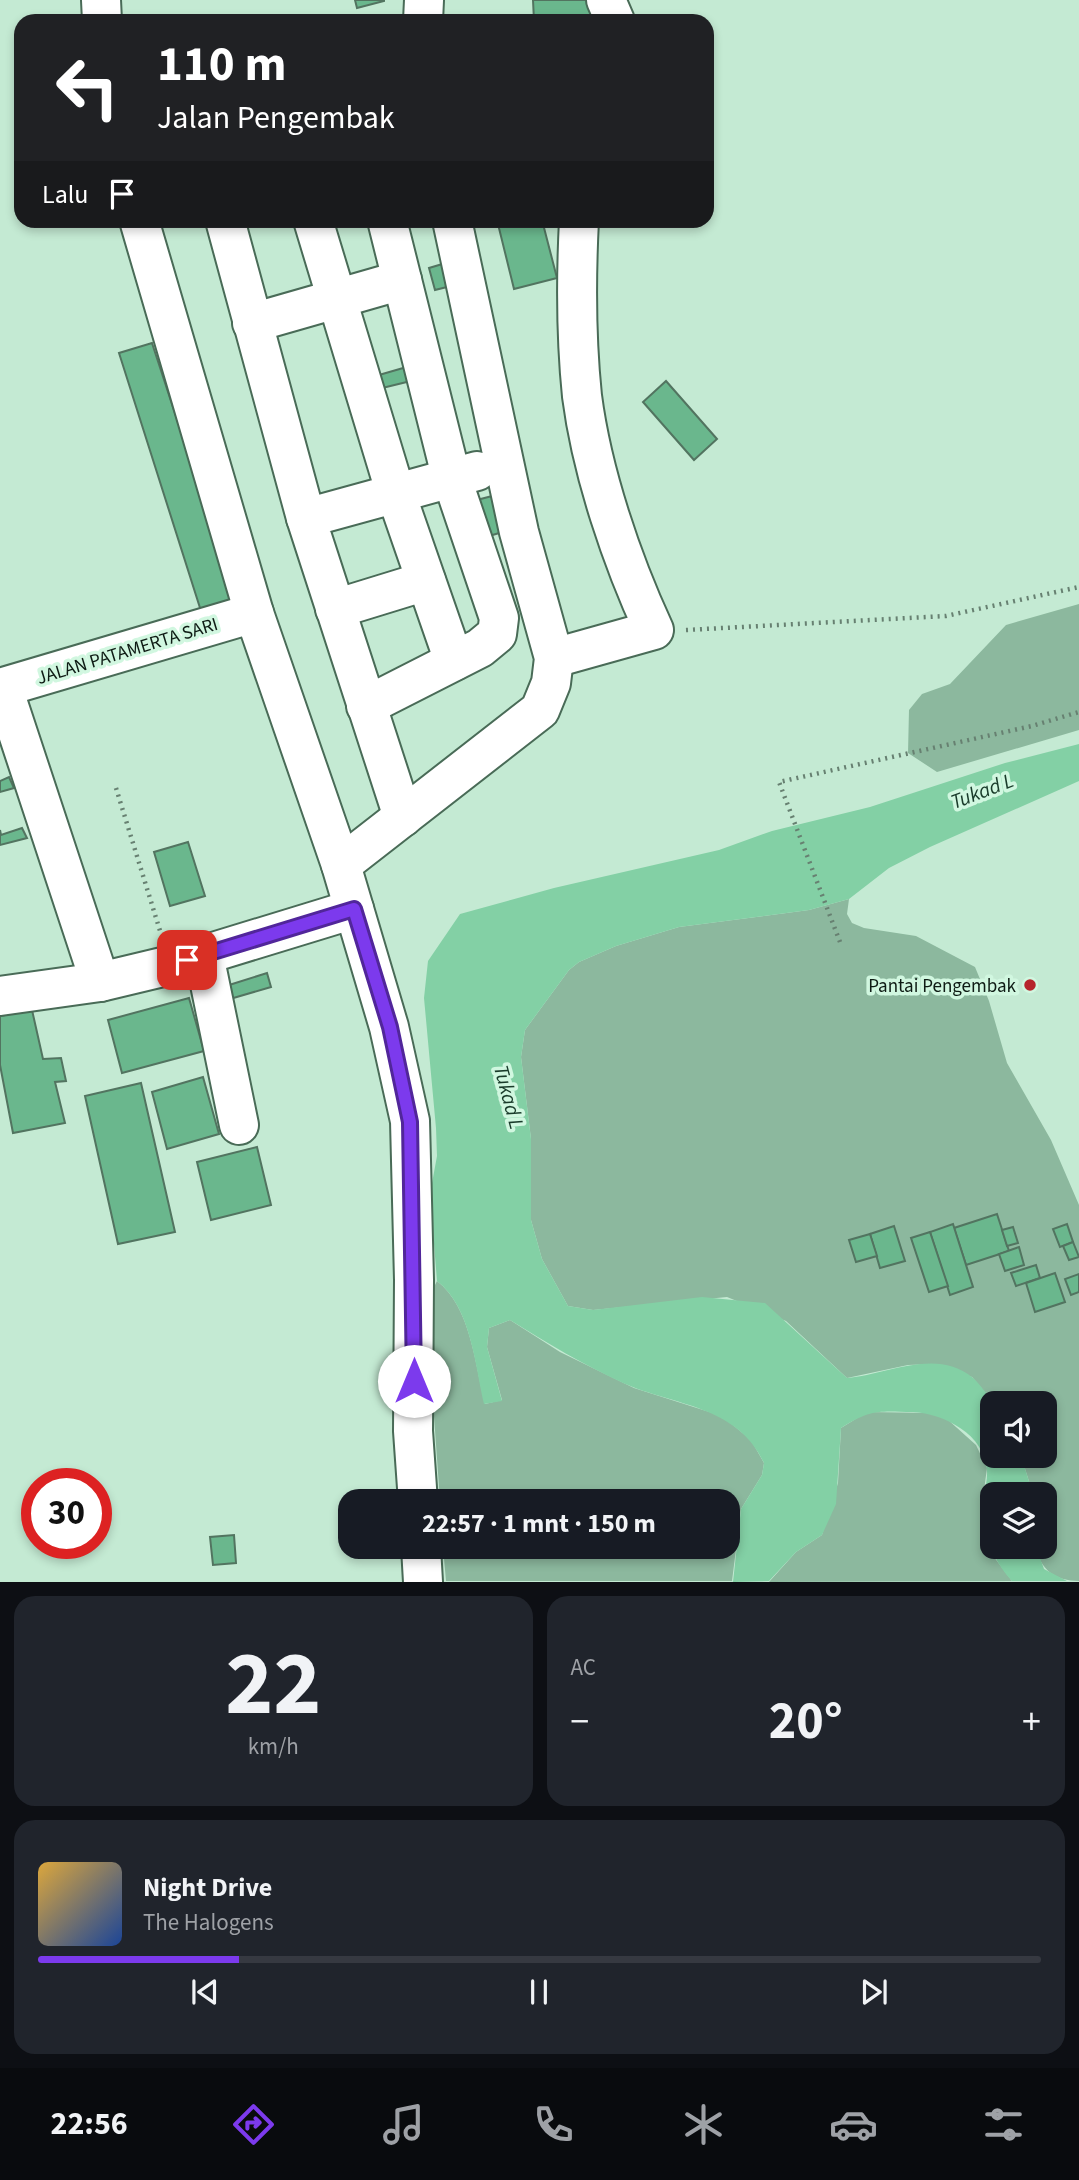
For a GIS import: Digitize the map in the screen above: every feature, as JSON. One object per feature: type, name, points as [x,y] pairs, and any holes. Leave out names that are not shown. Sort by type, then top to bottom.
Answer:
[{"type":"street","points":[[141,228],[254,613],[341,865],[390,1027],[410,1122],[414,1280],[413,1431],[417,1489]]},
{"type":"street","points":[[227,228],[306,518],[402,817]]},
{"type":"street","points":[[315,228],[395,491],[454,661]]},
{"type":"street","points":[[366,706],[454,661],[496,634],[499,618],[451,476],[389,228]]},
{"type":"street","points":[[341,865],[540,710],[551,684],[554,658],[505,465],[454,228]]},
{"type":"street","points":[[554,658],[654,630],[636,592],[598,471],[583,397],[576,279],[579,228]]},
{"type":"street","points":[[252,323],[402,280]]},
{"type":"street","points":[[306,518],[451,476],[505,465]]},
{"type":"street","points":[[335,609],[426,580]]},
{"type":"street","name":"JALAN PATAMERTA SARI","points":[[1,688],[254,613]]},
{"type":"street","points":[[1,688],[100,982]]},
{"type":"street","points":[[0,996],[100,982],[187,960],[354,909]]},
{"type":"street","points":[[187,960],[239,1125]]},
{"type":"street","points":[[422,1559],[423,1581]]},
{"type":"path","points":[[654,630],[747,629],[946,616],[1079,587]]},
{"type":"path","points":[[840,942],[779,782],[1032,726],[1079,712]]},
{"type":"path","points":[[117,788],[187,960]]},
{"type":"shaded area","points":[[1079,604],[1079,730],[937,772],[908,753],[909,710],[922,694],[950,684],[1006,625]]},
{"type":"shaded area","points":[[849,899],[847,914],[852,923],[864,928],[916,936],[975,967],[989,1001],[1007,1063],[1051,1140],[1079,1205],[1079,1581],[1063,1579],[1050,1573],[1041,1562],[1040,1559],[1057,1559],[1057,1482],[1029,1482],[1025,1468],[1057,1468],[1057,1391],[984,1391],[972,1377],[932,1364],[908,1365],[847,1378],[786,1321],[727,1297],[593,1310],[568,1306],[542,1259],[531,1220],[531,1139],[521,1057],[525,1030],[569,970],[579,962],[616,946],[679,927],[809,910]]},
{"type":"shaded area","points":[[437,1281],[457,1306],[470,1338],[485,1404],[502,1400],[487,1347],[489,1328],[510,1320],[560,1352],[634,1388],[722,1416],[751,1440],[764,1463],[762,1475],[741,1509],[740,1517],[740,1489],[439,1489],[426,1303]]},
{"type":"shaded area","points":[[867,1412],[933,1413],[946,1418],[976,1445],[980,1453],[980,1468],[987,1468],[985,1482],[980,1482],[980,1559],[996,1559],[1012,1581],[769,1582],[796,1552],[822,1535],[838,1483],[841,1428]]},
{"type":"shaded area","points":[[444,1559],[735,1559],[732,1581],[446,1581]]},
{"type":"water","name":"Tukad L","points":[[1079,744],[1079,781],[889,868],[849,899],[809,910],[679,927],[616,946],[579,962],[569,970],[525,1030],[521,1057],[531,1139],[531,1220],[542,1259],[568,1306],[593,1310],[702,1297],[765,1303],[847,1378],[911,1365],[944,1364],[959,1369],[976,1381],[984,1391],[980,1391],[980,1448],[961,1428],[950,1422],[913,1412],[868,1414],[841,1428],[836,1504],[822,1535],[796,1552],[769,1581],[733,1582],[736,1559],[740,1559],[741,1509],[762,1475],[764,1463],[738,1429],[721,1418],[623,1383],[510,1320],[489,1328],[487,1347],[502,1401],[484,1404],[464,1321],[448,1292],[437,1281],[430,1194],[437,1156],[424,998],[428,961],[460,914],[554,888],[719,850],[772,831],[870,807],[1005,763]]},
{"type":"water","points":[[987,1468],[1025,1468],[1029,1482],[986,1482]]},
{"type":"water","points":[[996,1559],[1040,1559],[1044,1569],[1067,1581],[1012,1581]]},
{"type":"building","points":[[355,0],[384,0],[384,1],[357,8]]},
{"type":"building","points":[[533,0],[597,0],[597,14],[534,14]]},
{"type":"building","points":[[499,228],[544,228],[557,278],[514,289]]},
{"type":"building","points":[[449,262],[455,285],[435,290],[429,268]]},
{"type":"building","points":[[152,343],[236,600],[201,611],[119,353]]},
{"type":"building","points":[[410,366],[415,380],[374,390],[372,377]]},
{"type":"building","points":[[666,381],[717,439],[694,460],[643,402]]},
{"type":"building","points":[[496,495],[506,531],[479,539],[469,502]]},
{"type":"building","points":[[9,777],[14,788],[0,792],[0,781]]},
{"type":"building","points":[[22,828],[27,838],[0,845],[0,830],[1,835]]},
{"type":"building","points":[[188,842],[205,896],[170,906],[154,852]]},
{"type":"building","points":[[267,973],[271,987],[230,999],[226,986]]},
{"type":"building","points":[[189,998],[204,1051],[122,1073],[108,1020]]},
{"type":"building","points":[[32,1010],[43,1059],[61,1058],[66,1081],[55,1082],[65,1123],[13,1133],[0,1065],[0,1016]]},
{"type":"building","points":[[203,1077],[219,1134],[167,1149],[152,1092]]},
{"type":"building","points":[[141,1083],[175,1232],[118,1244],[85,1096]]},
{"type":"building","points":[[257,1147],[271,1205],[211,1220],[197,1162]]},
{"type":"building","points":[[997,1214],[1009,1251],[966,1265],[954,1228]]},
{"type":"building","points":[[953,1224],[973,1287],[950,1295],[930,1232]]},
{"type":"building","points":[[1067,1224],[1073,1242],[1060,1247],[1053,1229]]},
{"type":"building","points":[[894,1226],[905,1261],[880,1268],[870,1234]]},
{"type":"building","points":[[1013,1227],[1018,1243],[1007,1246],[1002,1230]]},
{"type":"building","points":[[930,1232],[948,1286],[929,1292],[911,1238]]},
{"type":"building","points":[[870,1234],[877,1256],[856,1262],[849,1240]]},
{"type":"building","points":[[1073,1242],[1079,1257],[1069,1260],[1063,1246]]},
{"type":"building","points":[[1019,1247],[1024,1265],[1005,1271],[999,1254]]},
{"type":"building","points":[[1036,1265],[1040,1278],[1016,1286],[1011,1273]]},
{"type":"building","points":[[1055,1273],[1065,1302],[1035,1312],[1026,1283]]},
{"type":"building","points":[[1079,1274],[1079,1292],[1071,1295],[1065,1279]]},
{"type":"building","points":[[234,1535],[236,1563],[213,1565],[210,1537]]},
{"type":"place","name":"Pantai Pengembak","points":[[1030,985]]},
{"type":"route","points":[[187,960],[354,909],[390,1027],[410,1122],[414,1215],[414,1381]]}]
